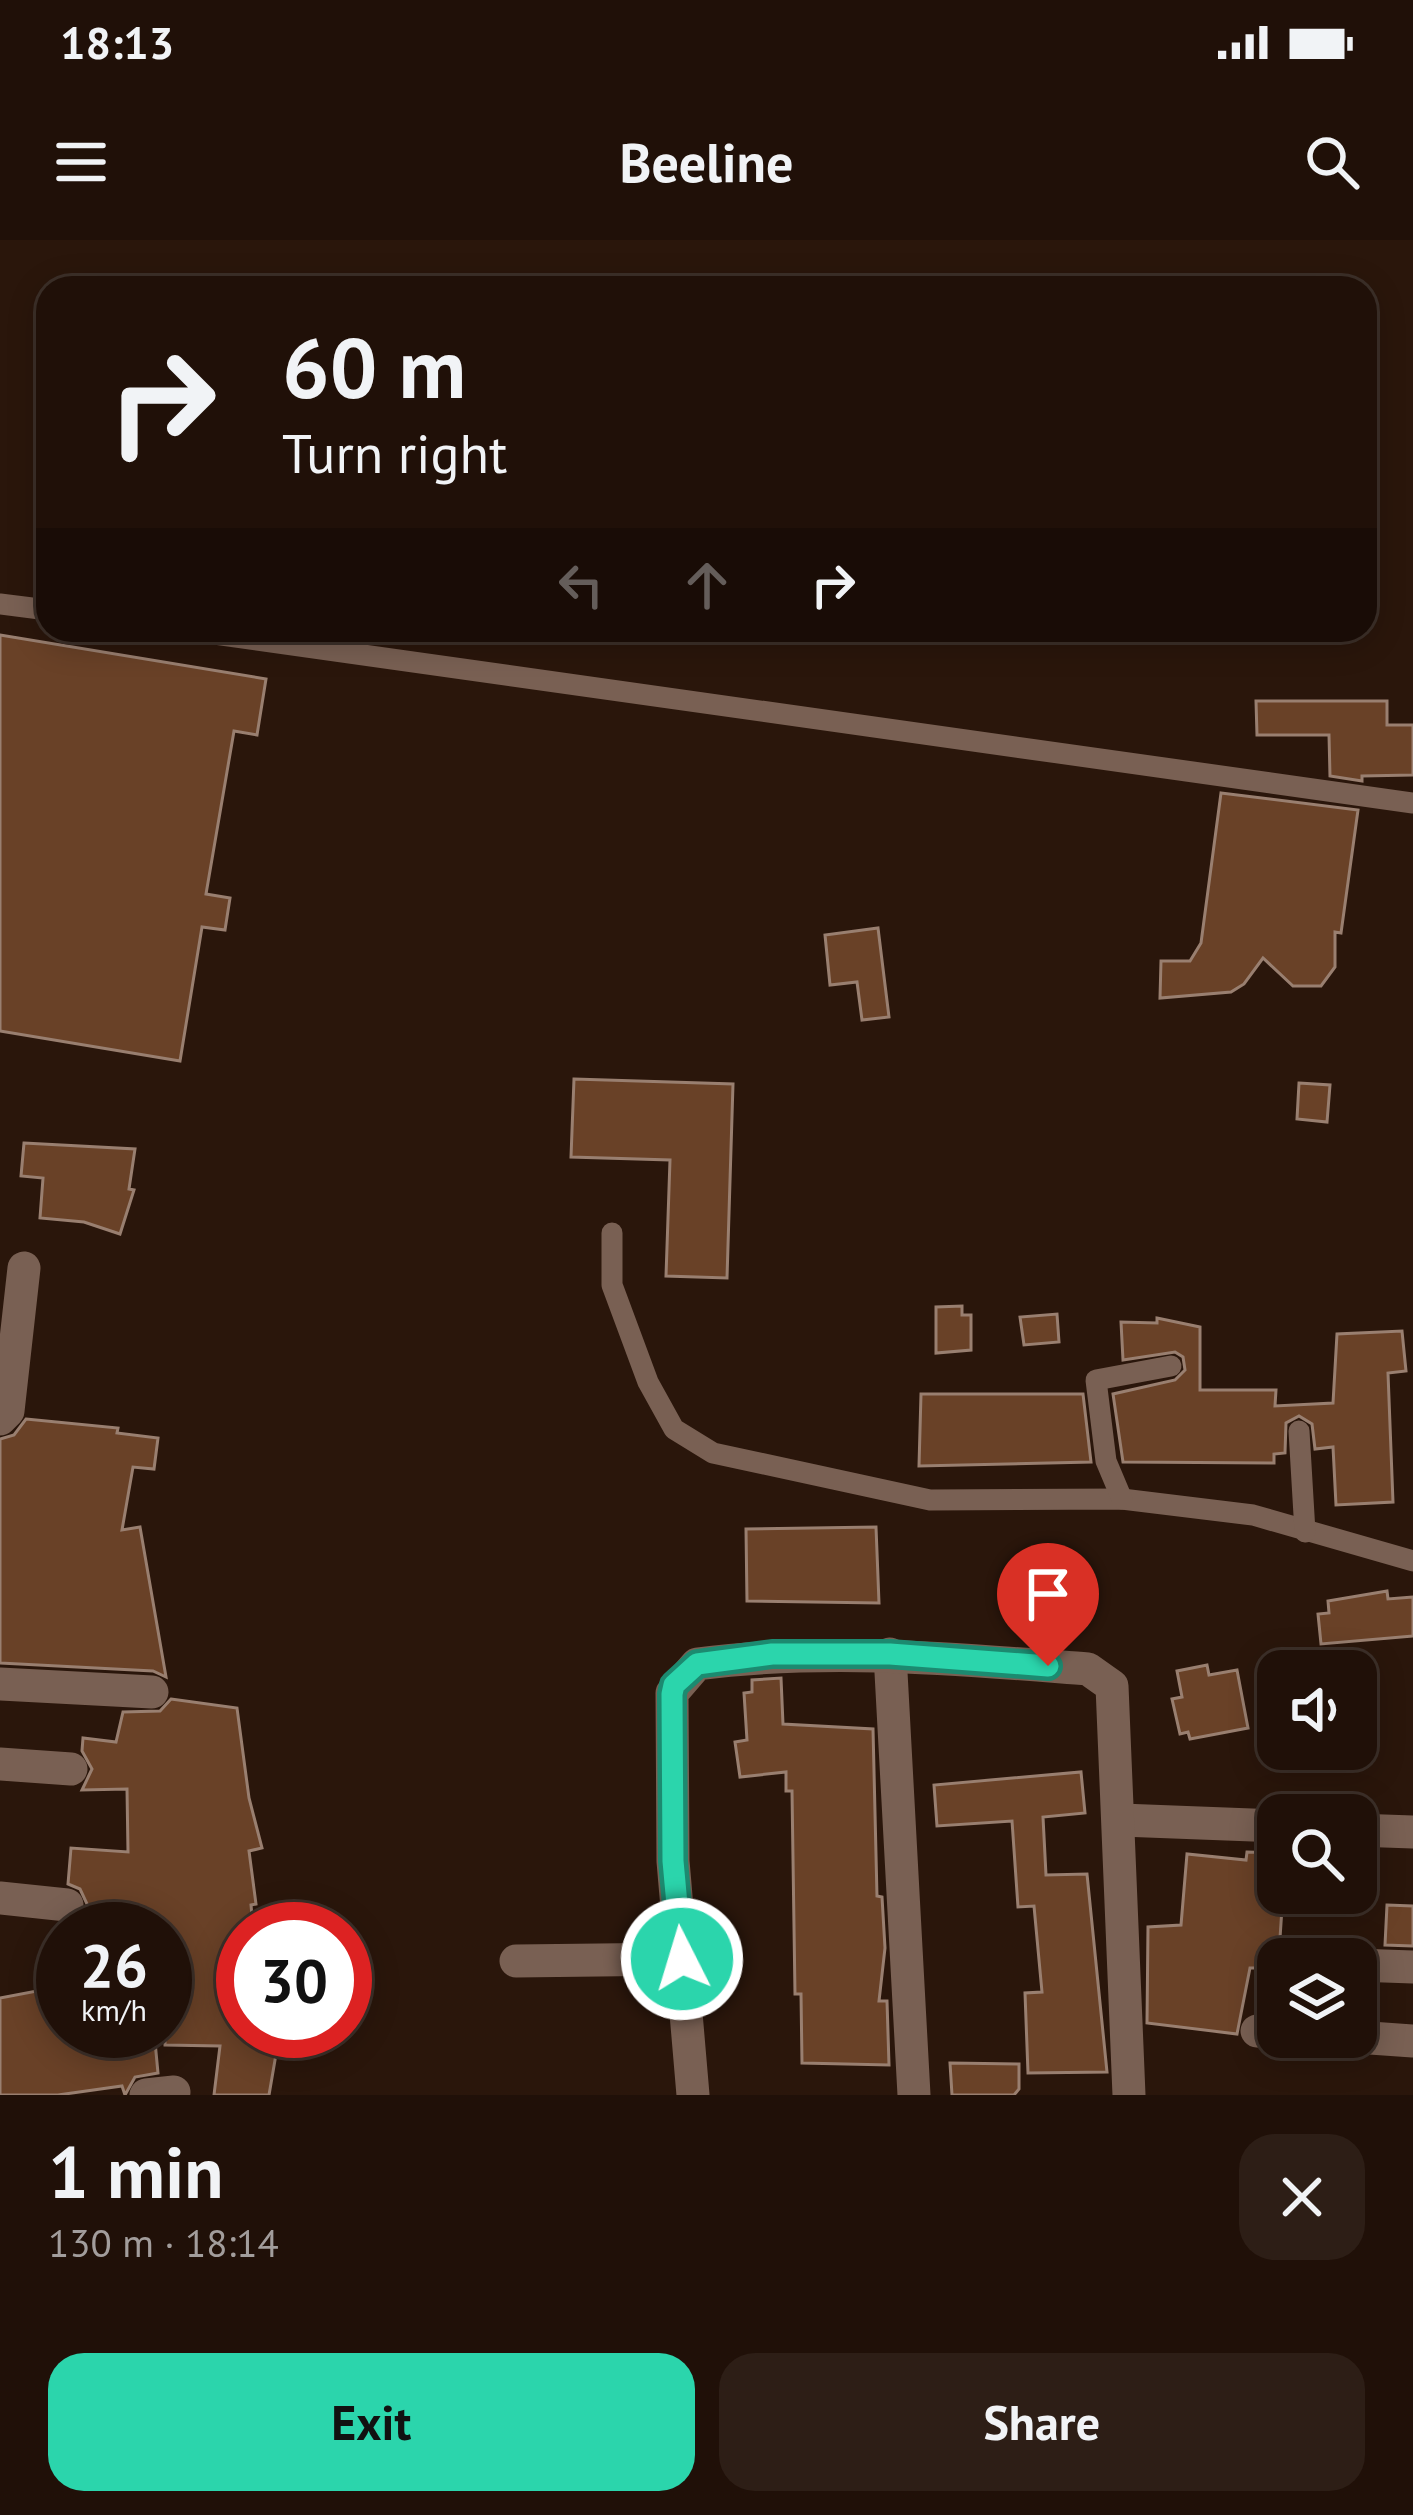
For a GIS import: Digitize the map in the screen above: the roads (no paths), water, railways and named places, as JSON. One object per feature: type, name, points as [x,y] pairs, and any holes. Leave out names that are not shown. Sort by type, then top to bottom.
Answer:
[{"type":"street","points":[[0,1419],[8,1412],[24,1268]]},
{"type":"street","points":[[694,2095],[673,1861],[674,1685],[697,1664],[772,1654],[890,1654],[1088,1669],[1112,1686],[1129,2095]]},
{"type":"street","points":[[890,1654],[914,2095]]},
{"type":"street","points":[[0,1684],[152,1692]]},
{"type":"street","points":[[0,1764],[71,1769]]},
{"type":"street","points":[[1121,1820],[1257,1825]]},
{"type":"street","points":[[1377,1831],[1413,1832]]},
{"type":"street","points":[[0,1898],[38,1902]]},
{"type":"street","points":[[516,1960],[682,1959]]},
{"type":"street","points":[[1377,1966],[1413,1967]]},
{"type":"street","points":[[1377,2038],[1413,2041]]},
{"type":"lane","points":[[0,604],[36,608]]},
{"type":"lane","points":[[271,642],[1413,803]]},
{"type":"lane","points":[[612,1233],[612,1285],[648,1382],[674,1430],[713,1453],[930,1500],[1122,1499],[1253,1515],[1413,1561]]},
{"type":"lane","points":[[1122,1499],[1106,1461],[1096,1380],[1172,1366]]},
{"type":"lane","points":[[1299,1430],[1305,1532]]}]
